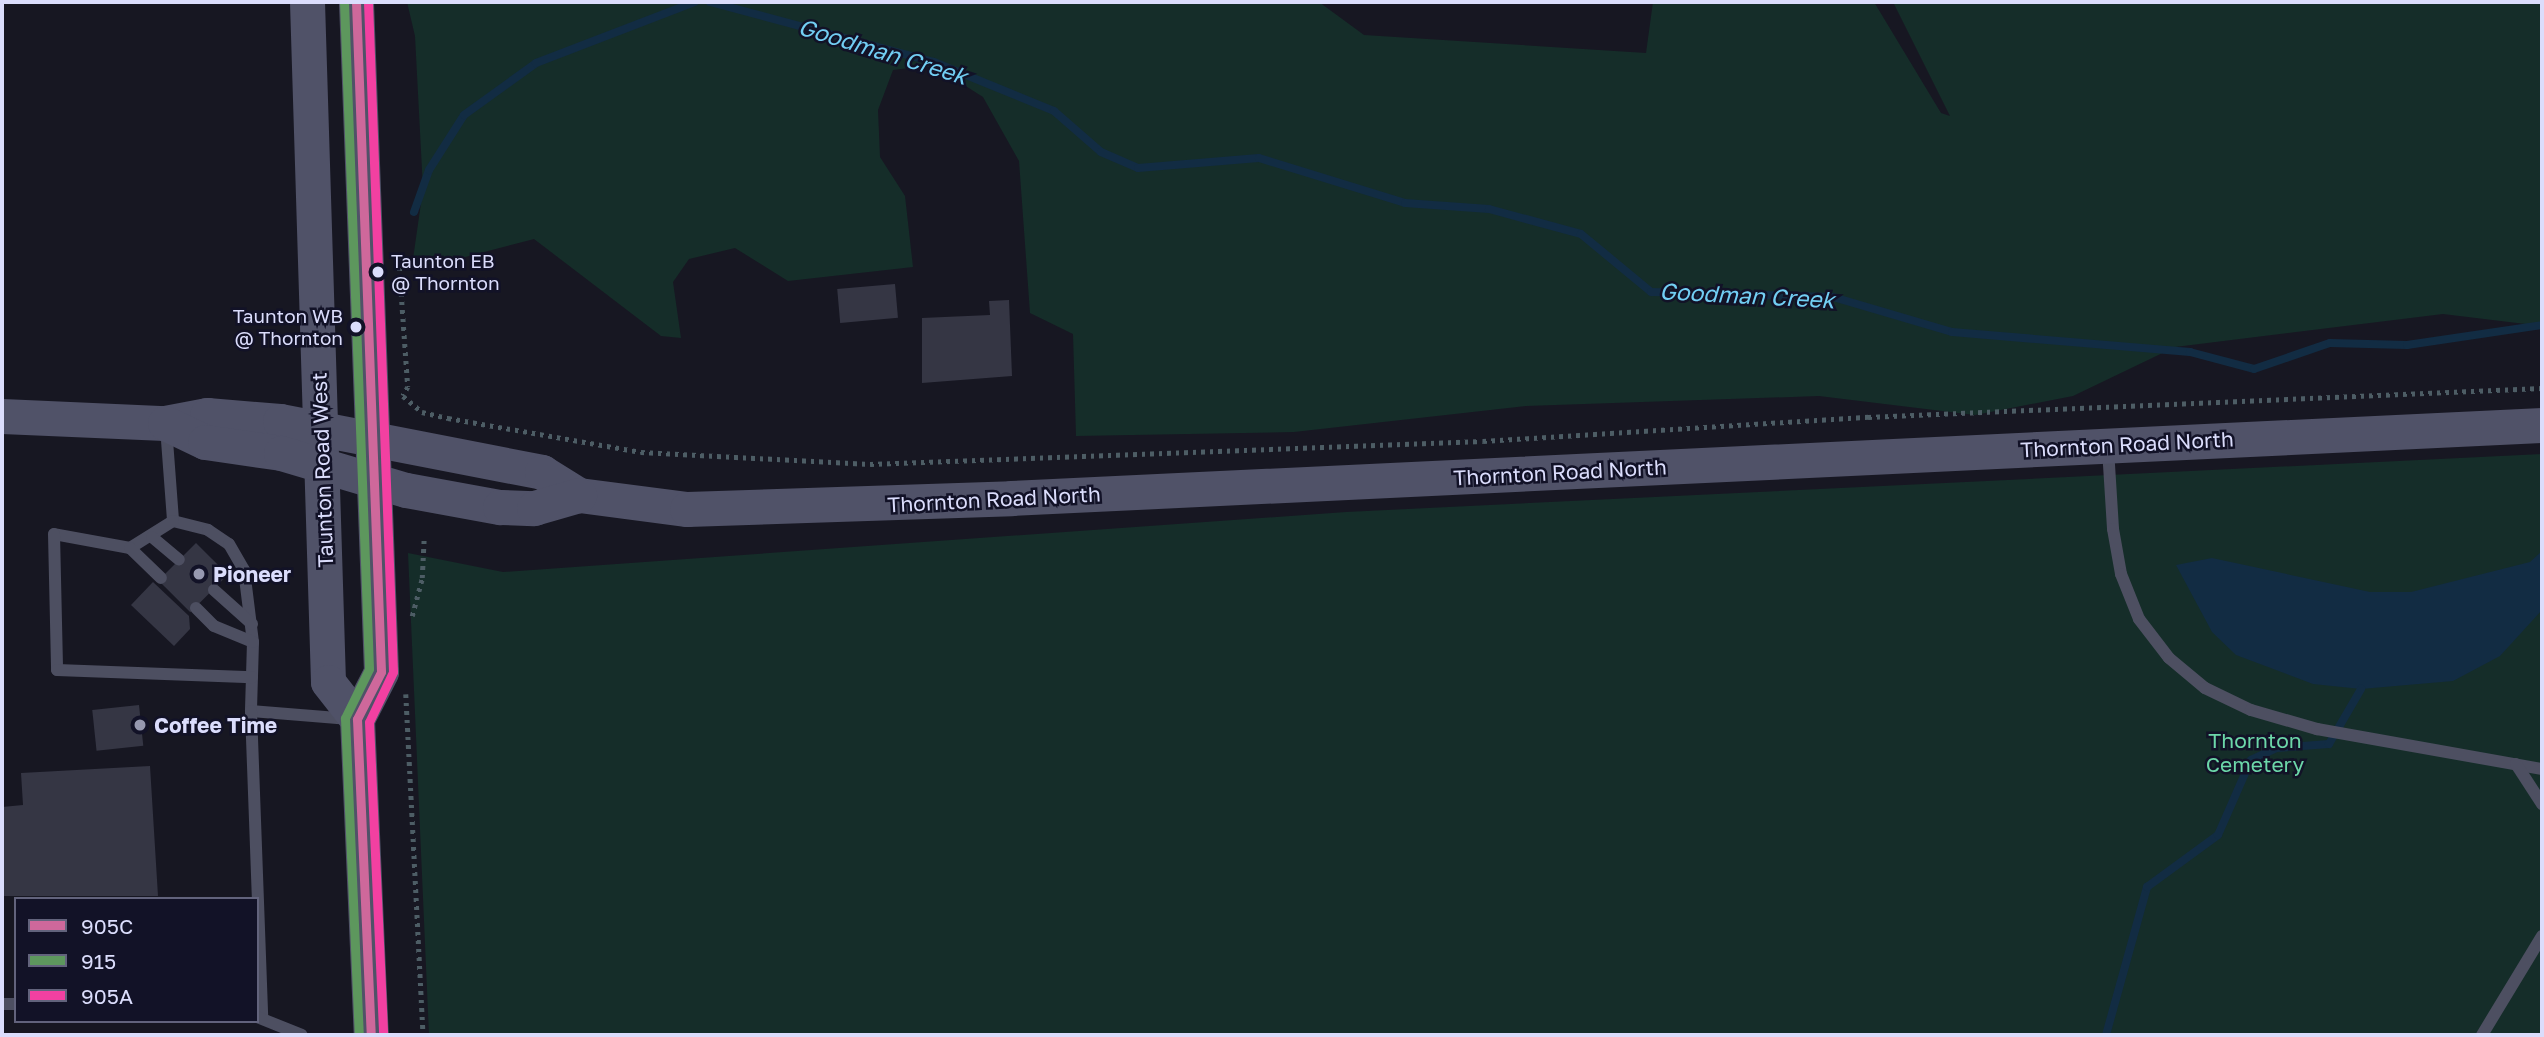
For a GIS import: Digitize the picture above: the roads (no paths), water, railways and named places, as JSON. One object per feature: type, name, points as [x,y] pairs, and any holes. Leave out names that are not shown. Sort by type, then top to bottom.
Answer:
[{"type":"main road","name":"Taunton Road West","points":[[307,2],[328,682],[357,719]]},
{"type":"main road","points":[[356,2],[381,672],[357,719],[371,1035]]},
{"type":"main road","name":"Thornton Road North","points":[[2,416],[166,423],[207,415],[321,427],[542,472],[579,495]]},
{"type":"main road","name":"Thornton Road North","points":[[166,423],[205,442],[281,453],[375,482],[500,507],[534,508],[579,495],[687,509],[873,505],[2542,425]]},
{"type":"lane","points":[[166,423],[173,521]]},
{"type":"lane","points":[[2108,445],[2113,529],[2121,574],[2139,619],[2169,658],[2205,688],[2251,710],[2317,729],[2542,769]]},
{"type":"lane","points":[[130,548],[152,537],[173,521]]},
{"type":"lane","points":[[173,521],[208,530],[229,544],[243,570],[253,642],[251,711],[256,897]]},
{"type":"lane","points":[[161,578],[130,548],[54,534],[57,670],[253,677]]},
{"type":"lane","points":[[152,537],[179,560]]},
{"type":"lane","points":[[214,590],[251,624]]},
{"type":"lane","points":[[196,608],[215,626],[253,642]]},
{"type":"lane","points":[[251,711],[357,719]]},
{"type":"lane","points":[[2516,764],[2542,804]]},
{"type":"lane","points":[[2482,1035],[2542,936]]},
{"type":"lane","points":[[259,983],[260,1017],[302,1035]]},
{"type":"water","points":[[2542,551],[2542,610],[2500,656],[2453,681],[2361,689],[2313,684],[2236,655],[2212,632],[2176,565],[2212,558],[2370,592],[2411,592],[2530,562]]},
{"type":"waterway","points":[[414,212],[429,170],[464,115],[536,63],[695,2]]},
{"type":"waterway","name":"Goodman Creek","points":[[710,2],[934,62],[1054,111],[1101,152],[1138,168],[1259,158],[1405,203],[1489,209],[1581,234],[1651,292],[1833,297],[1952,332],[2190,352],[2254,369],[2330,343],[2407,345],[2542,325]]},
{"type":"waterway","points":[[2106,1035],[2147,887],[2218,835],[2251,760],[2277,748],[2329,744],[2361,689]]},
{"type":"place","name":"Taunton EB @ Thornton","points":[[378,272]]},
{"type":"place","name":"Taunton WB @ Thornton","points":[[356,327]]},
{"type":"place","name":"Pioneer","points":[[199,574]]},
{"type":"place","name":"Coffee Time","points":[[140,725]]},
{"type":"park label","name":"Thornton Cemetery","points":[[2255,752]]}]
